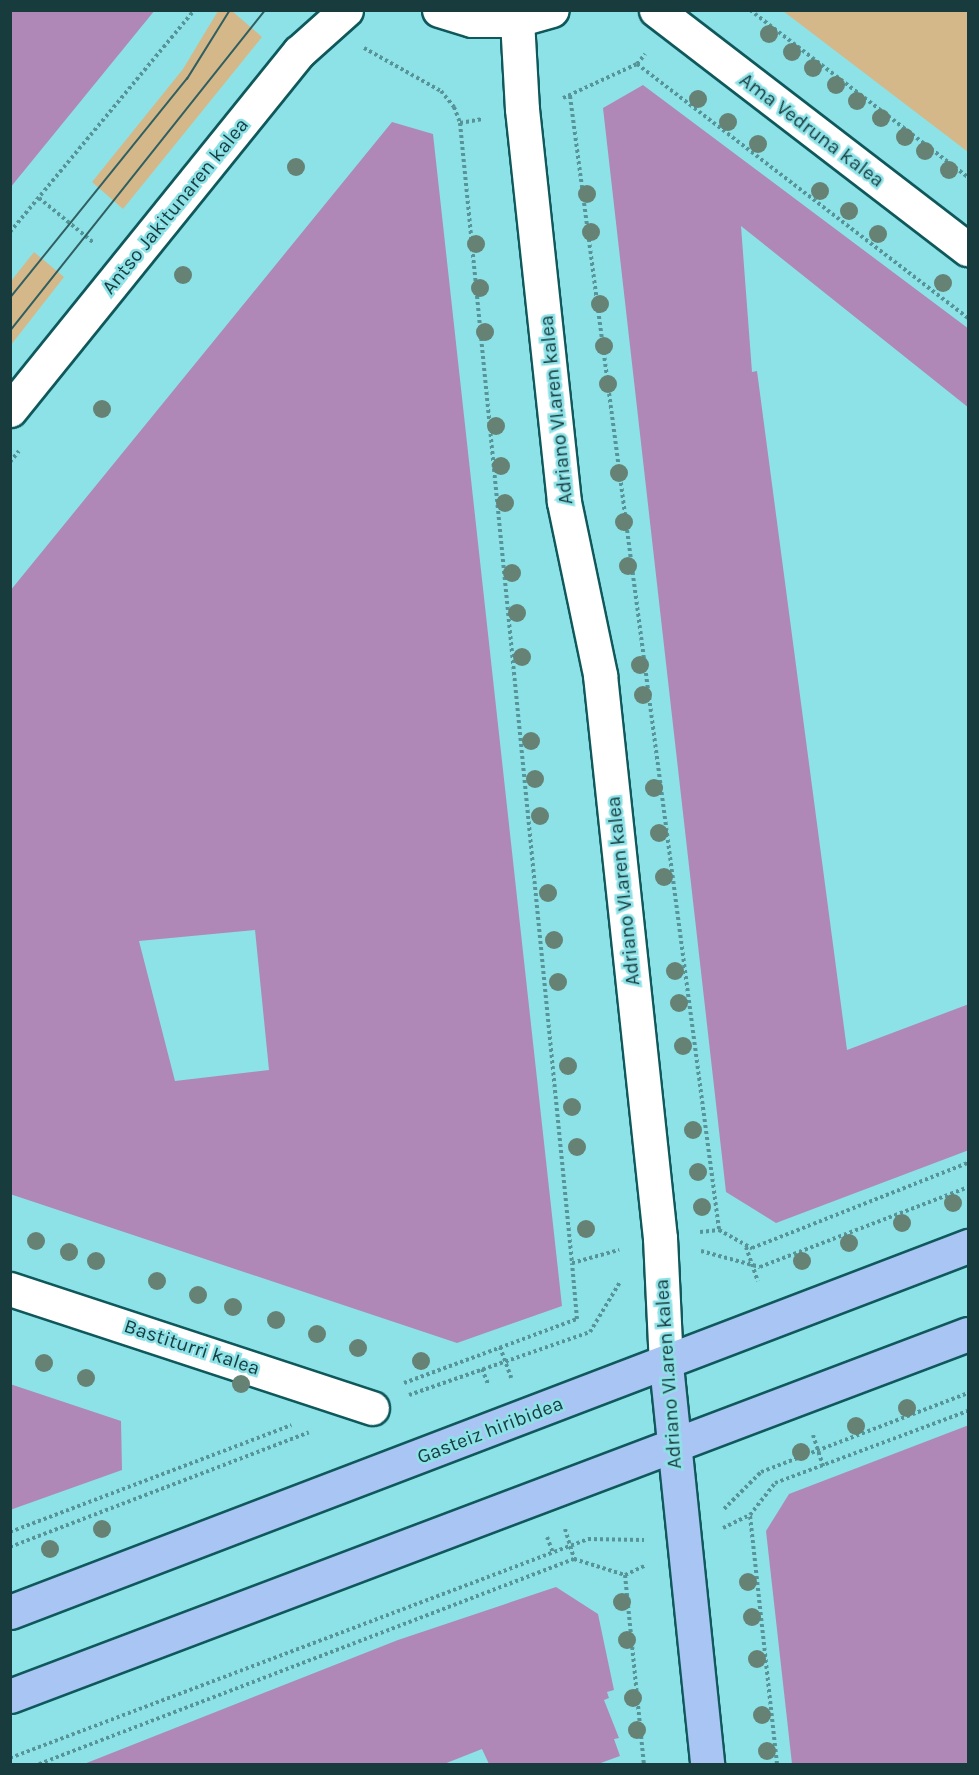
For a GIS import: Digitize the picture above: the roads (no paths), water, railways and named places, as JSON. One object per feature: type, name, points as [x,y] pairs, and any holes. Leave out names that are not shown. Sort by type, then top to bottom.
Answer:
[{"type":"main road","points":[[439,10],[472,20],[517,20],[552,10]]},
{"type":"main road","name":"Ama Vedruna kalea","points":[[663,17],[969,249]]},
{"type":"main road","name":"Antso Jakitunaren kalea","points":[[10,410],[298,52],[335,19]]},
{"type":"main road","name":"Adriano VI.aren kalea","points":[[517,20],[522,109],[564,502],[600,675],[660,1238],[672,1449],[707,1764]]},
{"type":"main road","name":"Gasteiz hiribidea","points":[[10,1612],[666,1365],[969,1246]]},
{"type":"main road","name":"Bastiturri kalea","points":[[10,1289],[364,1404]]},
{"type":"main road","points":[[10,1696],[672,1449],[969,1334]]},
{"type":"tram line","points":[[10,298],[187,79],[230,10]]},
{"type":"tram line","points":[[10,331],[265,10]]}]
